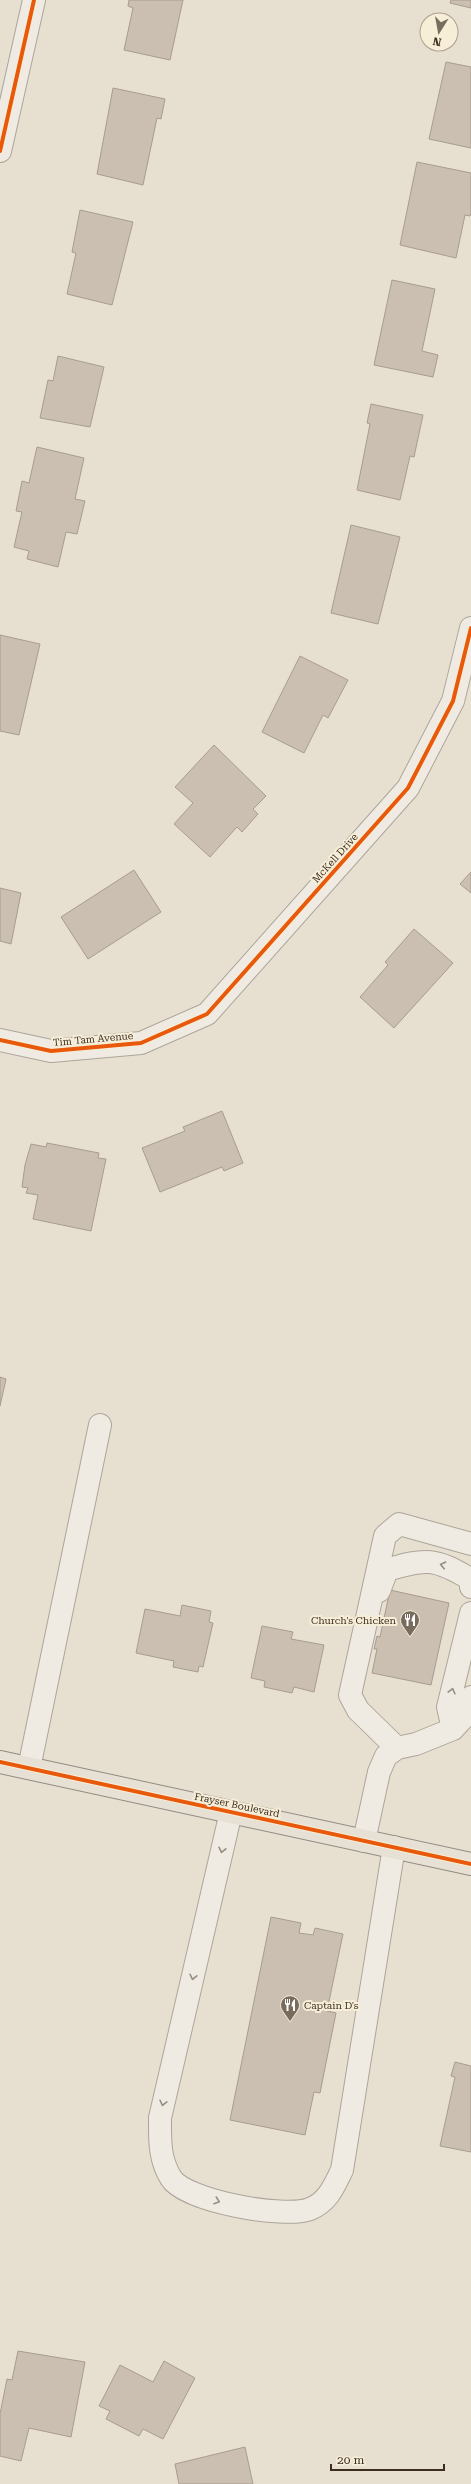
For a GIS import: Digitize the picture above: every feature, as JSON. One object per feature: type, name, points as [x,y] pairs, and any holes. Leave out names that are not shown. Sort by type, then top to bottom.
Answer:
[{"type":"main road","name":"Frayser Boulevard","points":[[0,1762],[471,1864]]},
{"type":"street","points":[[0,151],[34,0]]},
{"type":"street","name":"McKell Drive","points":[[141,1043],[207,1014],[408,788],[453,701],[471,628]]},
{"type":"street","name":"Tim Tam Avenue","points":[[0,1040],[51,1051],[141,1043]]},
{"type":"street","points":[[29,1768],[100,1425]]},
{"type":"street","points":[[397,1748],[358,1710],[350,1695],[385,1536],[399,1524],[471,1544]]},
{"type":"street","points":[[358,1710],[378,1618],[378,1593],[387,1570],[418,1561],[448,1565],[470,1579],[471,1587]]},
{"type":"street","points":[[453,1729],[448,1707],[471,1614]]},
{"type":"street","points":[[364,1841],[379,1772],[386,1756],[397,1748],[416,1744],[453,1729],[467,1714],[471,1698]]},
{"type":"street","points":[[230,1812],[160,2118],[160,2154],[171,2179],[191,2192],[227,2204],[283,2213],[310,2210],[328,2197],[342,2170],[394,1847]]},
{"type":"building","points":[[129,0],[183,0],[170,60],[124,50],[133,8],[128,6]]},
{"type":"building","points":[[451,0],[471,0],[471,8],[450,3]]},
{"type":"building","points":[[446,62],[471,67],[471,148],[429,139]]},
{"type":"building","points":[[113,88],[165,99],[161,119],[157,118],[143,185],[97,174]]},
{"type":"building","points":[[417,162],[471,173],[471,213],[470,216],[465,215],[456,258],[400,245]]},
{"type":"building","points":[[80,210],[133,222],[112,305],[67,294],[76,253],[72,252]]},
{"type":"building","points":[[392,280],[435,289],[422,351],[438,355],[433,377],[374,365]]},
{"type":"building","points":[[58,356],[104,367],[90,427],[40,418],[48,380],[53,381]]},
{"type":"building","points":[[371,404],[423,415],[414,457],[410,456],[400,500],[357,490],[370,424],[367,423]]},
{"type":"building","points":[[37,447],[84,458],[75,499],[85,501],[77,534],[66,532],[58,567],[27,559],[29,551],[14,547],[22,512],[16,511],[22,481],[29,483]]},
{"type":"building","points":[[351,525],[400,537],[378,624],[331,613]]},
{"type":"building","points":[[0,635],[40,644],[19,735],[0,731]]},
{"type":"building","points":[[300,656],[348,680],[328,718],[323,715],[304,753],[262,732]]},
{"type":"building","points":[[214,745],[266,796],[253,809],[258,814],[242,832],[237,827],[210,857],[174,824],[193,803],[175,787]]},
{"type":"building","points":[[134,870],[161,912],[88,959],[61,917]]},
{"type":"building","points":[[471,872],[471,893],[460,884]]},
{"type":"building","points":[[0,888],[21,893],[11,944],[0,941]]},
{"type":"building","points":[[414,929],[453,963],[394,1028],[360,997],[388,965],[385,962]]},
{"type":"building","points":[[222,1111],[243,1163],[224,1171],[222,1167],[160,1192],[142,1148],[185,1131],[183,1127]]},
{"type":"building","points":[[47,1143],[99,1153],[98,1158],[106,1159],[91,1231],[33,1219],[38,1195],[26,1193],[28,1188],[22,1187],[25,1165],[31,1144],[46,1147]]},
{"type":"building","points":[[0,1377],[6,1379],[0,1406]]},
{"type":"building","points":[[390,1590],[449,1603],[431,1685],[372,1673],[377,1649],[374,1649],[377,1636],[380,1637]]},
{"type":"building","points":[[182,1605],[211,1611],[209,1622],[213,1623],[203,1667],[199,1666],[198,1672],[173,1667],[174,1661],[136,1653],[145,1609],[180,1616]]},
{"type":"building","points":[[262,1626],[293,1632],[291,1639],[324,1645],[314,1692],[294,1687],[292,1693],[264,1687],[265,1681],[251,1678]]},
{"type":"building","points":[[271,1917],[301,1923],[299,1933],[313,1935],[315,1928],[343,1934],[327,2011],[336,2013],[320,2093],[314,2092],[305,2135],[230,2120]]},
{"type":"building","points":[[455,2062],[471,2066],[471,2152],[440,2146],[455,2077],[451,2076]]},
{"type":"building","points":[[18,2351],[85,2362],[71,2437],[29,2428],[21,2461],[0,2456],[0,2414],[7,2379],[12,2380]]},
{"type":"building","points":[[164,2361],[195,2378],[163,2439],[143,2429],[139,2436],[106,2419],[110,2411],[99,2406],[120,2365],[153,2382]]},
{"type":"building","points":[[245,2447],[253,2484],[179,2484],[175,2464]]},
{"type":"cycle path","points":[[0,151],[34,0]]},
{"type":"cycle path","points":[[0,1040],[51,1051],[141,1043],[207,1014],[408,788],[453,701],[471,628]]},
{"type":"cycle path","points":[[0,1762],[471,1864]]},
{"type":"place","name":"Church's Chicken","points":[[410,1637]]},
{"type":"place","name":"Captain D's","points":[[290,2022]]}]
